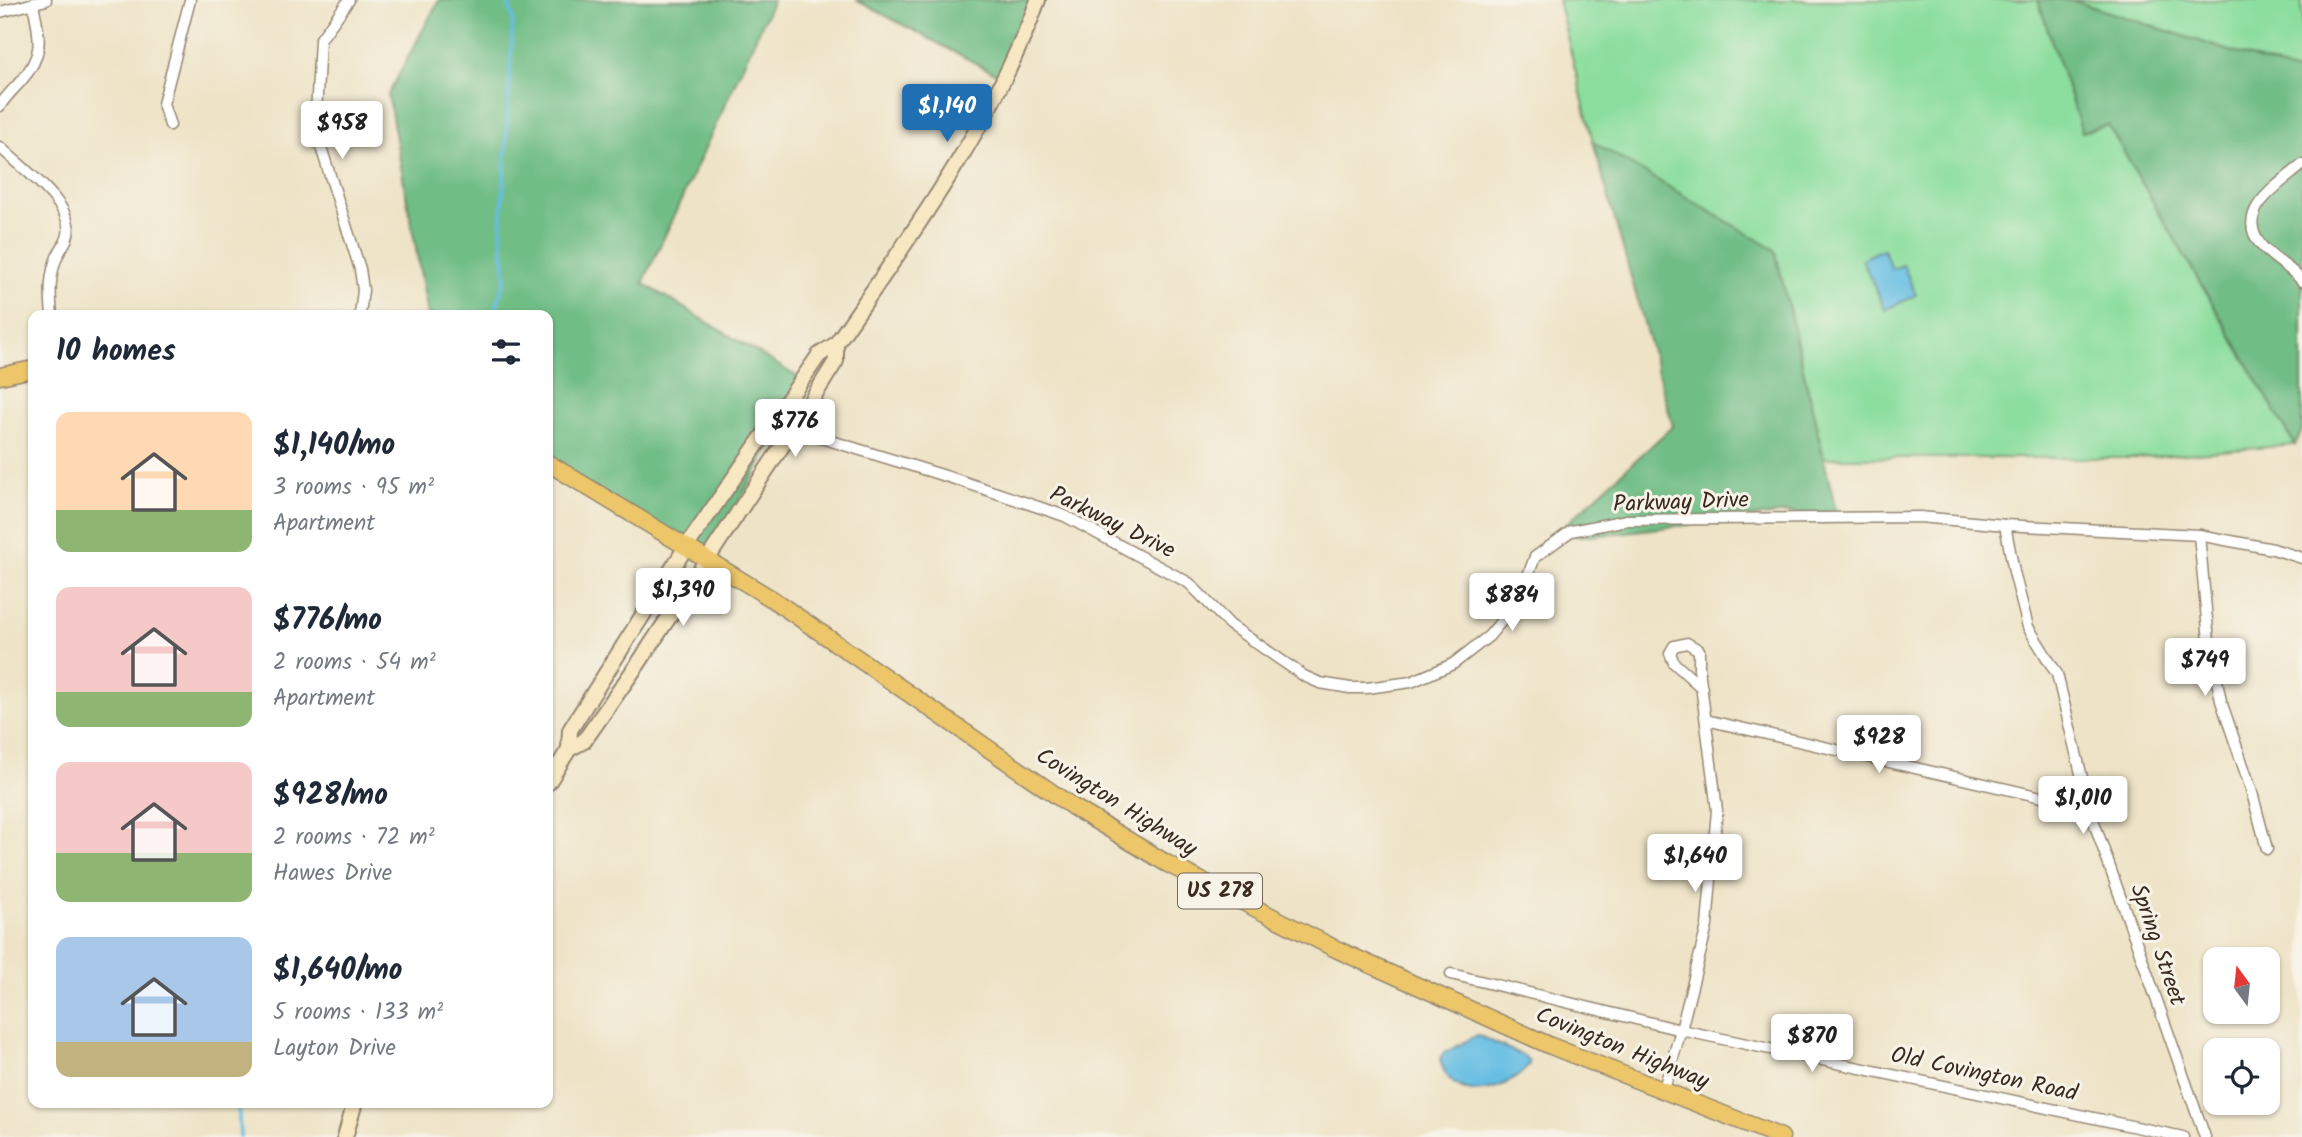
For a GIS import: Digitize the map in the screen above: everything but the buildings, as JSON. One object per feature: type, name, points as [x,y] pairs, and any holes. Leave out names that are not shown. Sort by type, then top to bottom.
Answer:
[{"type":"main road","points":[[553,775],[569,749],[570,730],[686,547],[819,355],[836,344],[952,169],[986,113],[1027,31],[1038,0]]},
{"type":"main road","points":[[569,749],[584,741],[794,428],[836,360],[836,344]]},
{"type":"main road","points":[[0,376],[28,370]]},
{"type":"main road","name":"Covington Highway","points":[[553,466],[772,599],[1073,807],[1166,863],[1338,950],[1551,1046],[1781,1137]]},
{"type":"main road","points":[[345,1137],[353,1108]]},
{"type":"street","points":[[0,12],[46,0]]},
{"type":"street","points":[[170,125],[163,104],[190,0]]},
{"type":"street","points":[[349,0],[320,40],[316,114],[320,144],[360,269],[363,290],[361,310]]},
{"type":"street","points":[[0,106],[25,77],[39,54],[41,44],[33,3]]},
{"type":"street","points":[[0,147],[54,197],[65,213],[69,234],[56,259],[51,278],[49,291],[51,310]]},
{"type":"street","points":[[2302,165],[2259,202],[2251,219],[2261,246],[2302,281]]},
{"type":"street","name":"Parkway Drive","points":[[777,415],[794,428],[1065,516],[1189,583],[1230,625],[1304,676],[1320,683],[1350,688],[1411,682],[1439,671],[1466,655],[1489,636],[1509,612],[1524,586],[1535,557],[1571,531],[1628,520],[1920,517],[2005,526],[2199,535],[2273,549],[2302,558]]},
{"type":"street","name":"Spring Street","points":[[2005,526],[2028,627],[2057,674],[2090,811],[2205,1137]]},
{"type":"street","points":[[2199,535],[2209,641],[2219,689],[2267,849]]},
{"type":"street","points":[[1663,1091],[1707,926],[1717,810],[1699,650],[1688,643],[1674,646],[1670,653],[1674,663],[1702,688]]},
{"type":"street","points":[[1706,720],[2059,801]]},
{"type":"street","name":"Old Covington Road","points":[[1451,974],[1681,1030],[2183,1137]]},
{"type":"green space","points":[[439,0],[773,0],[643,283],[806,382],[707,559],[553,468],[553,310],[427,310],[388,95]]},
{"type":"green space","points":[[856,0],[1036,0],[998,75]]},
{"type":"green space","points":[[1558,0],[2038,0],[2082,132],[2108,125],[2295,445],[2136,458],[1824,458],[1775,250],[1593,142]]},
{"type":"green space","points":[[2038,0],[2071,0],[2302,74],[2302,430],[2295,445],[2108,125],[2082,132]]},
{"type":"green space","points":[[2071,0],[2302,0],[2302,74]]},
{"type":"green space","points":[[1593,142],[1775,250],[1837,515],[1788,513],[1592,536],[1554,535],[1673,426]]},
{"type":"water","points":[[1883,249],[1892,269],[1903,265],[1916,295],[1885,310],[1862,259]]},
{"type":"water","points":[[1477,1035],[1524,1056],[1529,1065],[1507,1083],[1493,1088],[1467,1089],[1455,1084],[1446,1074],[1440,1059],[1443,1054]]},
{"type":"waterway","points":[[496,310],[506,275],[501,233],[513,19],[507,0]]},
{"type":"waterway","points":[[238,1108],[240,1137]]}]
